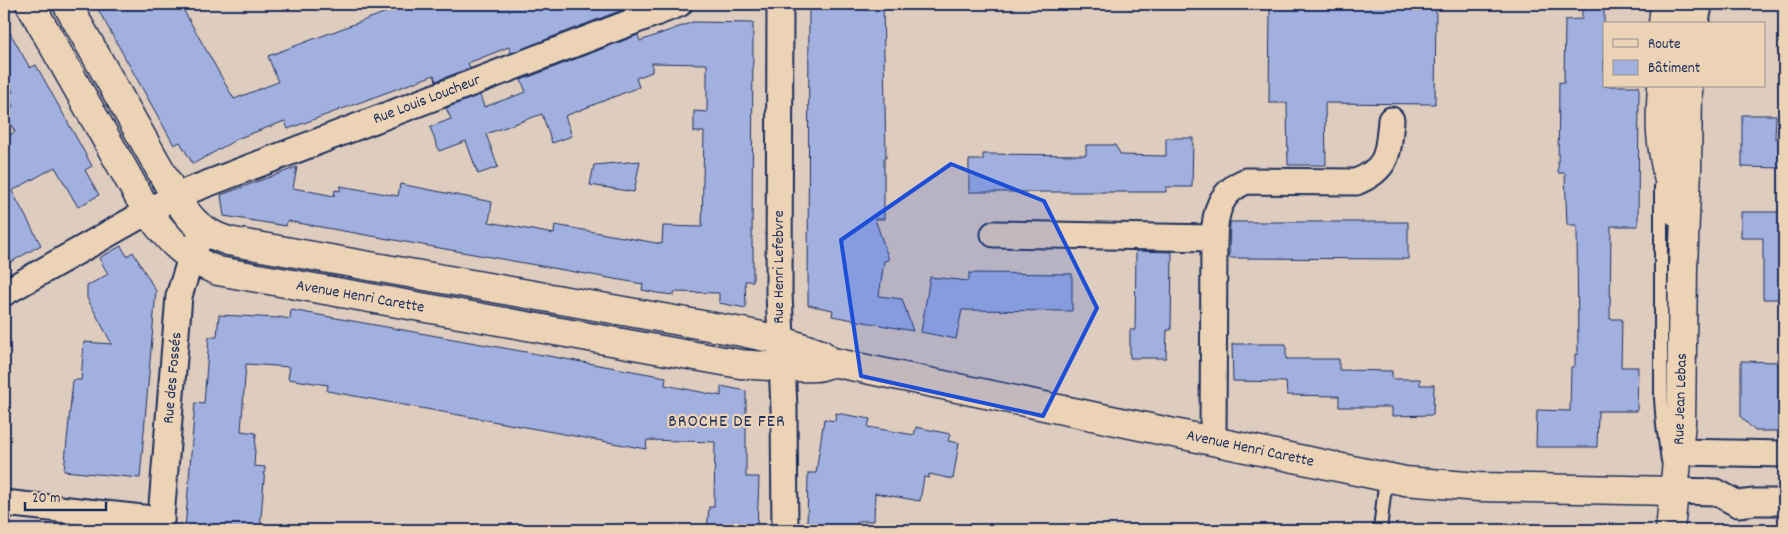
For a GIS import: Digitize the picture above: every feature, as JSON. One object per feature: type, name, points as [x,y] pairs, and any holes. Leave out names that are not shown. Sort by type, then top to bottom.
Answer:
[{"type":"street","name":"Avenue Henri Carette","points":[[30,4],[148,211],[175,244],[191,258],[206,267],[229,274],[740,364],[782,368],[821,367],[831,362]]},
{"type":"street","name":"Avenue Henri Carette","points":[[67,4],[175,196],[193,221],[203,230],[228,241],[733,330],[780,340],[821,354],[831,362],[1386,477],[1444,485],[1479,487],[1674,491]]},
{"type":"street","name":"Rue Louis Loucheur","points":[[4,293],[175,196],[678,4]]},
{"type":"street","name":"Rue Henri Lefebvre","points":[[780,4],[779,293],[784,409],[785,530]]},
{"type":"street","points":[[1663,22],[1664,4]]},
{"type":"street","points":[[1689,22],[1690,4]]},
{"type":"street","name":"Rue Jean Lebas","points":[[1662,88],[1661,131],[1666,173],[1680,222],[1683,267]]},
{"type":"street","name":"Rue Jean Lebas","points":[[1670,530],[1679,452],[1682,404],[1683,267],[1688,169],[1688,88]]},
{"type":"street","points":[[1213,441],[1214,220],[1224,196],[1234,186],[1246,181],[1356,182],[1367,177],[1380,167],[1388,151],[1391,120]]},
{"type":"street","name":"Rue des Fossés","points":[[161,525],[179,296],[191,258],[203,230]]},
{"type":"street","points":[[994,234],[1214,238]]},
{"type":"street","points":[[481,318],[485,286]]},
{"type":"street","points":[[1679,452],[1784,454]]},
{"type":"street","points":[[1674,491],[1716,492],[1738,504],[1784,502]]},
{"type":"street","points":[[4,503],[161,525]]},
{"type":"lane","points":[[1702,22],[1706,4]]},
{"type":"lane","points":[[1661,131],[1661,399],[1665,447],[1680,530]]},
{"type":"lane","points":[[1380,530],[1386,477]]},
{"type":"highlighted area","points":[[951,164],[1044,201],[1097,308],[1043,416],[861,376],[841,240]]},
{"type":"building","points":[[95,4],[180,4],[234,99],[278,82],[268,56],[408,4],[626,4],[627,8],[511,53],[509,47],[468,63],[470,68],[436,81],[434,75],[288,129],[285,121],[239,138],[193,164],[180,142],[174,145]]},
{"type":"building","points":[[809,4],[883,4],[886,158],[884,158],[884,219],[875,219],[889,260],[884,261],[879,296],[902,299],[913,331],[832,316],[833,310],[808,305]]},
{"type":"building","points":[[1270,4],[1436,4],[1435,104],[1325,103],[1326,165],[1288,165],[1287,103],[1269,103]]},
{"type":"building","points":[[1582,7],[1604,7],[1603,88],[1639,88],[1638,226],[1611,226],[1610,319],[1622,319],[1621,367],[1638,367],[1637,411],[1598,411],[1597,447],[1536,447],[1537,410],[1570,411],[1571,367],[1575,366],[1575,354],[1578,354],[1577,225],[1567,225],[1565,173],[1558,173],[1559,82],[1564,83],[1565,20],[1582,19]]},
{"type":"building","points":[[4,22],[30,68],[36,65],[92,166],[85,170],[99,195],[78,207],[55,167],[12,191],[41,245],[4,266],[4,138],[15,132],[4,112],[13,106],[7,95],[13,92],[4,76]]},
{"type":"building","points":[[693,22],[753,23],[753,281],[745,281],[746,308],[719,303],[719,293],[674,292],[674,295],[657,293],[642,290],[643,284],[287,221],[286,226],[224,216],[221,195],[297,167],[293,188],[334,196],[335,190],[340,191],[340,186],[398,196],[400,184],[492,202],[489,222],[554,234],[555,225],[662,244],[663,226],[702,227],[704,132],[694,132],[694,111],[707,112],[707,64],[652,63],[652,72],[636,78],[639,87],[565,116],[572,136],[552,143],[542,114],[486,134],[498,167],[478,174],[466,141],[439,151],[430,127],[451,119],[446,108],[480,95],[484,107],[526,92],[521,80],[638,35],[640,41]]},
{"type":"building","points":[[1742,115],[1776,115],[1775,138],[1784,138],[1784,168],[1742,167]]},
{"type":"building","points":[[1166,138],[1193,138],[1192,187],[1166,187],[1166,192],[969,192],[969,160],[983,160],[983,154],[1086,155],[1086,145],[1115,145],[1121,155],[1166,156]]},
{"type":"building","points":[[640,161],[634,192],[590,185],[594,165]]},
{"type":"building","points":[[1741,212],[1784,212],[1784,299],[1763,299],[1763,238],[1741,238]]},
{"type":"building","points":[[1230,222],[1408,222],[1408,259],[1229,258]]},
{"type":"building","points":[[121,246],[127,256],[133,252],[156,291],[140,478],[64,471],[73,380],[81,380],[84,342],[112,344],[87,298],[87,286],[108,274],[99,258]]},
{"type":"building","points":[[1136,251],[1172,252],[1171,330],[1167,330],[1166,358],[1130,358],[1130,330],[1135,330]]},
{"type":"building","points":[[969,273],[1072,274],[1072,311],[962,310],[956,339],[921,332],[930,277],[969,281]]},
{"type":"building","points":[[291,310],[666,377],[665,385],[721,396],[721,386],[746,391],[746,477],[759,477],[757,530],[707,530],[709,507],[714,507],[715,442],[647,440],[646,449],[327,391],[328,385],[288,379],[290,367],[246,364],[241,431],[256,433],[254,466],[265,467],[260,530],[185,530],[195,403],[204,404],[209,337],[217,337],[219,315],[290,319]]},
{"type":"building","points":[[1232,344],[1286,344],[1286,359],[1339,359],[1339,370],[1392,371],[1392,379],[1420,379],[1420,385],[1434,385],[1433,415],[1392,416],[1392,407],[1339,407],[1339,396],[1287,395],[1286,382],[1233,381]]},
{"type":"building","points":[[1741,361],[1780,362],[1779,383],[1784,383],[1784,431],[1755,431],[1741,417]]},
{"type":"building","points":[[836,413],[870,419],[868,427],[914,435],[916,427],[950,434],[948,441],[959,443],[953,479],[929,474],[929,478],[924,477],[920,501],[875,493],[874,521],[858,521],[858,530],[807,530],[808,473],[816,473],[824,419],[835,421]]},
{"type":"district","name":"BROCHE DE FER","points":[[727,422]]}]
